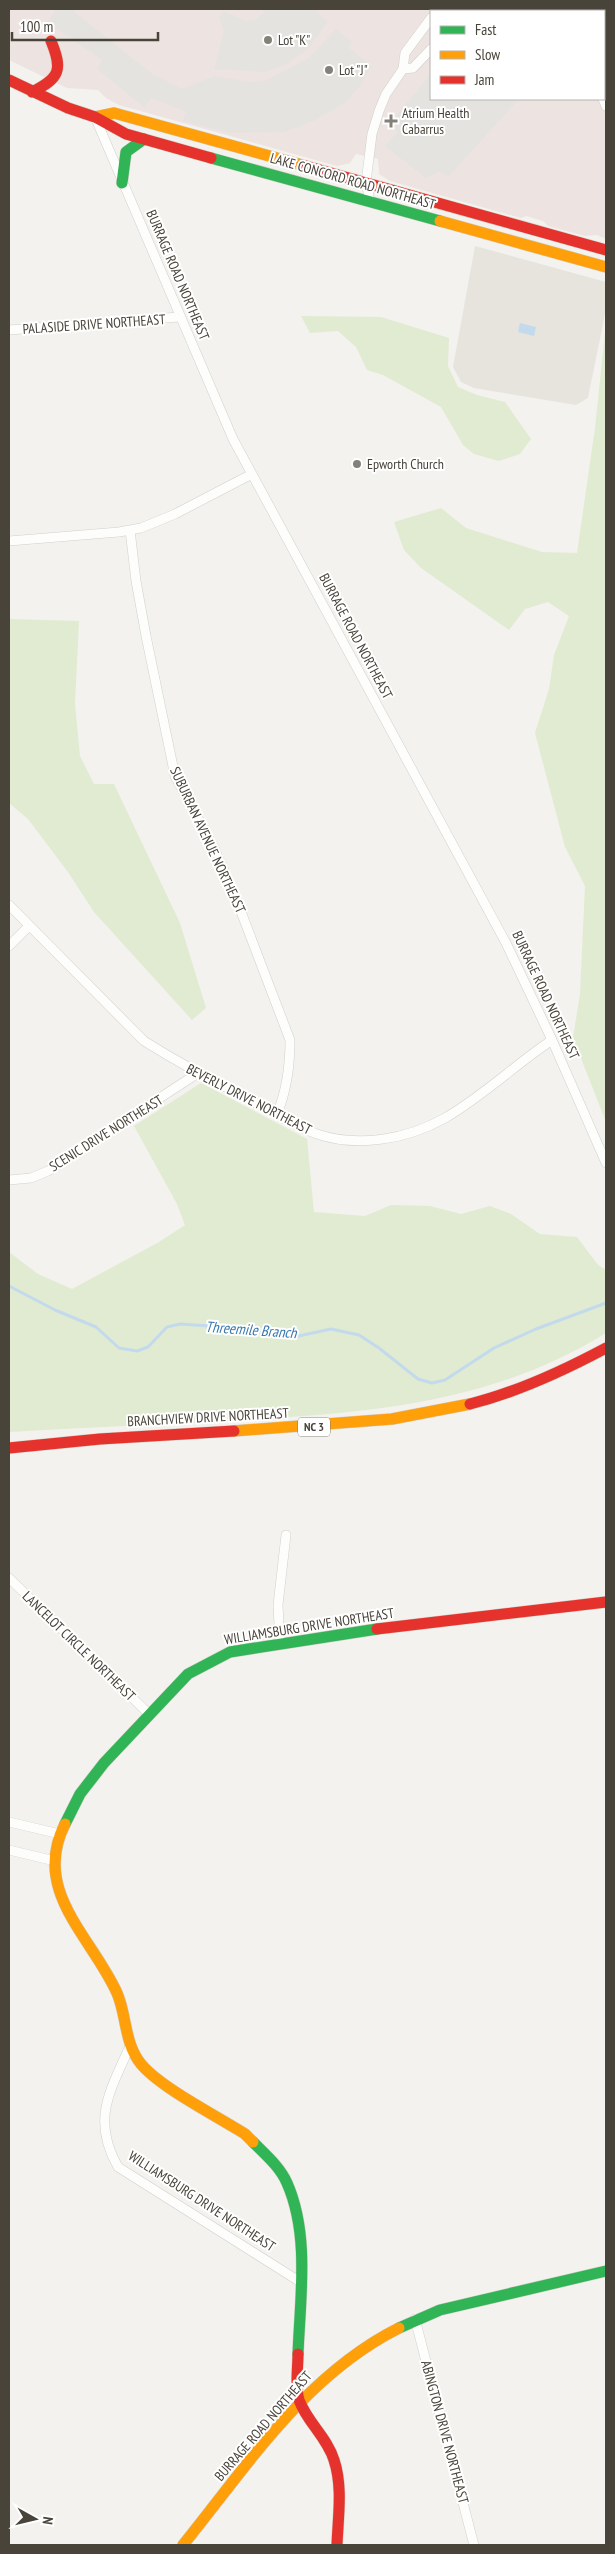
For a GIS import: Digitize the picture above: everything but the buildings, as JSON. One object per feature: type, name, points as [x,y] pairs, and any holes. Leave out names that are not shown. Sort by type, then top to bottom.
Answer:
[{"type":"street","points":[[370,202],[366,182],[372,134],[379,112],[386,94],[403,69],[402,60],[405,53],[430,19]]},
{"type":"street","points":[[32,92],[52,81],[59,72],[60,64],[51,41]]},
{"type":"street","points":[[403,69],[413,68],[430,50]]},
{"type":"street","name":"LAKE CONCORD ROAD NORTHEAST","points":[[9,80],[32,92],[95,117],[126,134],[606,267]]},
{"type":"street","name":"LAKE CONCORD ROAD NORTHEAST","points":[[95,117],[114,113],[606,250]]},
{"type":"street","name":"BURRAGE ROAD NORTHEAST","points":[[95,117],[179,317],[234,438],[506,943],[552,1040],[606,1163]]},
{"type":"street","points":[[122,183],[126,152],[144,139]]},
{"type":"street","name":"PALASIDE DRIVE NORTHEAST","points":[[9,330],[179,317]]},
{"type":"street","points":[[9,541],[130,530],[175,514],[252,474]]},
{"type":"street","name":"SUBURBAN AVENUE NORTHEAST","points":[[130,530],[136,581],[146,636],[175,776],[215,850],[236,896],[290,1040],[287,1086],[277,1114]]},
{"type":"street","name":"BEVERLY DRIVE NORTHEAST","points":[[9,905],[144,1041],[198,1073],[317,1134],[360,1140],[391,1138],[413,1132],[444,1118],[552,1040]]},
{"type":"street","points":[[9,946],[29,926]]},
{"type":"street","name":"SCENIC DRIVE NORTHEAST","points":[[9,1180],[31,1178],[48,1170],[198,1073]]},
{"type":"street","name":"BRANCHVIEW DRIVE NORTHEAST","points":[[9,1448],[100,1438],[348,1425],[396,1420],[457,1408],[520,1389],[569,1368],[606,1348]]},
{"type":"street","points":[[280,1644],[278,1605],[286,1535]]},
{"type":"street","name":"LANCELOT CIRCLE NORTHEAST","points":[[9,1578],[149,1714]]},
{"type":"street","name":"WILLIAMSBURG DRIVE NORTHEAST","points":[[299,2403],[298,2346],[302,2283],[298,2220],[287,2183],[274,2163],[245,2134],[159,2080],[141,2064],[130,2046],[117,1993],[61,1896],[55,1861],[60,1834],[80,1794],[104,1763],[149,1714],[188,1674],[230,1652],[389,1627],[606,1602]]},
{"type":"street","points":[[9,1822],[60,1834]]},
{"type":"street","points":[[9,1850],[55,1861]]},
{"type":"street","name":"WILLIAMSBURG DRIVE NORTHEAST","points":[[130,2046],[116,2079],[103,2124],[106,2142],[118,2167],[302,2283]]},
{"type":"street","name":"BURRAGE ROAD NORTHEAST","points":[[183,2545],[299,2403],[338,2365],[368,2344],[415,2319],[440,2310],[494,2295],[606,2271]]},
{"type":"street","name":"ABINGTON DRIVE NORTHEAST","points":[[415,2319],[474,2545]]},
{"type":"street","points":[[299,2403],[329,2448],[336,2465],[339,2490],[337,2545]]},
{"type":"shaded area","name":"Atrium Health Cabarrus","points":[[9,9],[606,9],[606,239],[597,235],[585,236],[548,226],[543,221],[526,216],[521,218],[390,181],[379,174],[378,159],[356,154],[350,163],[337,166],[119,105],[106,98],[98,90],[67,88],[9,60]]},
{"type":"shaded area","name":"Lot \"J\"","points":[[57,9],[71,9],[151,73],[182,89],[214,76],[252,82],[267,80],[309,58],[336,29],[352,42],[349,48],[371,66],[360,86],[347,101],[316,120],[284,132],[230,133],[183,121],[186,112],[151,98],[145,108],[97,69],[102,60],[47,22]]},
{"type":"shaded area","name":"Lot \"K\"","points":[[268,9],[313,9],[328,21],[308,49],[287,64],[265,72],[214,69],[224,31],[219,16],[224,11],[245,21],[255,20]]},
{"type":"shaded area","points":[[562,9],[562,10],[486,10]]},
{"type":"shaded area","points":[[430,75],[430,100],[518,100],[448,177],[439,171],[426,178],[385,146],[398,132],[392,127],[399,112]]},
{"type":"shaded area","points":[[475,246],[606,282],[606,309],[588,398],[576,405],[474,388],[461,382],[453,367]]},
{"type":"green space","points":[[301,316],[381,317],[449,338],[448,366],[458,387],[477,395],[505,402],[531,439],[520,454],[499,461],[474,454],[463,445],[441,407],[383,375],[367,370],[356,347],[338,331],[310,333]]},
{"type":"green space","points":[[606,323],[606,1122],[573,1038],[580,994],[585,886],[565,847],[535,733],[549,689],[554,655],[569,616],[548,602],[525,609],[509,630],[421,568],[404,550],[394,522],[441,508],[466,528],[542,552],[577,553],[595,428]]},
{"type":"green space","points":[[9,619],[79,621],[75,704],[80,756],[94,784],[114,784],[180,923],[206,1008],[192,1020],[94,912],[68,872],[28,819],[9,803]]},
{"type":"green space","points":[[201,1083],[307,1139],[314,1212],[365,1216],[391,1205],[430,1206],[461,1214],[490,1206],[511,1214],[540,1234],[577,1237],[598,1265],[606,1270],[606,1333],[561,1357],[516,1376],[470,1391],[376,1409],[278,1418],[9,1432],[9,1252],[38,1274],[72,1289],[159,1242],[185,1225],[177,1204],[134,1126]]},
{"type":"water","points":[[520,323],[536,327],[534,336],[518,332]]},
{"type":"waterway","name":"Threemile Branch","points":[[9,1286],[55,1310],[96,1327],[119,1348],[137,1351],[148,1347],[167,1327],[180,1324],[225,1327],[294,1337],[331,1329],[359,1335],[379,1348],[418,1379],[432,1383],[445,1380],[494,1348],[536,1329],[606,1303]]},
{"type":"traffic: fast","points":[[122,183],[126,152],[144,139]]},
{"type":"traffic: fast","points":[[211,158],[440,221]]},
{"type":"traffic: fast","points":[[65,1824],[80,1794],[104,1763],[188,1674],[230,1652],[377,1629]]},
{"type":"traffic: fast","points":[[253,2142],[272,2161],[284,2177],[294,2203],[299,2224],[302,2267],[298,2354]]},
{"type":"traffic: fast","points":[[399,2328],[440,2310],[606,2271]]},
{"type":"traffic: slow","points":[[95,117],[114,113],[302,165]]},
{"type":"traffic: slow","points":[[440,221],[606,267]]},
{"type":"traffic: slow","points":[[234,1431],[392,1419],[470,1404]]},
{"type":"traffic: slow","points":[[65,1824],[56,1848],[55,1871],[60,1892],[69,1913],[117,1993],[135,2056],[162,2083],[245,2134],[253,2142]]},
{"type":"traffic: slow","points":[[183,2545],[255,2454],[306,2396],[365,2348],[399,2328]]},
{"type":"traffic: jam","points":[[32,92],[48,82],[56,72],[58,66],[57,59],[51,41]]},
{"type":"traffic: jam","points":[[9,80],[68,108],[95,117],[126,134],[211,158]]},
{"type":"traffic: jam","points":[[302,165],[606,250]]},
{"type":"traffic: jam","points":[[470,1404],[540,1380],[606,1348]]},
{"type":"traffic: jam","points":[[9,1448],[100,1439],[234,1431]]},
{"type":"traffic: jam","points":[[377,1629],[606,1602]]},
{"type":"traffic: jam","points":[[298,2354],[297,2383],[299,2400],[327,2444],[337,2470],[339,2502],[337,2545]]},
{"type":"place","name":"Lot \"K\"","points":[[268,40]]},
{"type":"place","name":"Lot \"J\"","points":[[329,70]]},
{"type":"place","name":"Atrium Health Cabarrus","points":[[391,121]]},
{"type":"place","name":"Epworth Church","points":[[357,464]]}]
